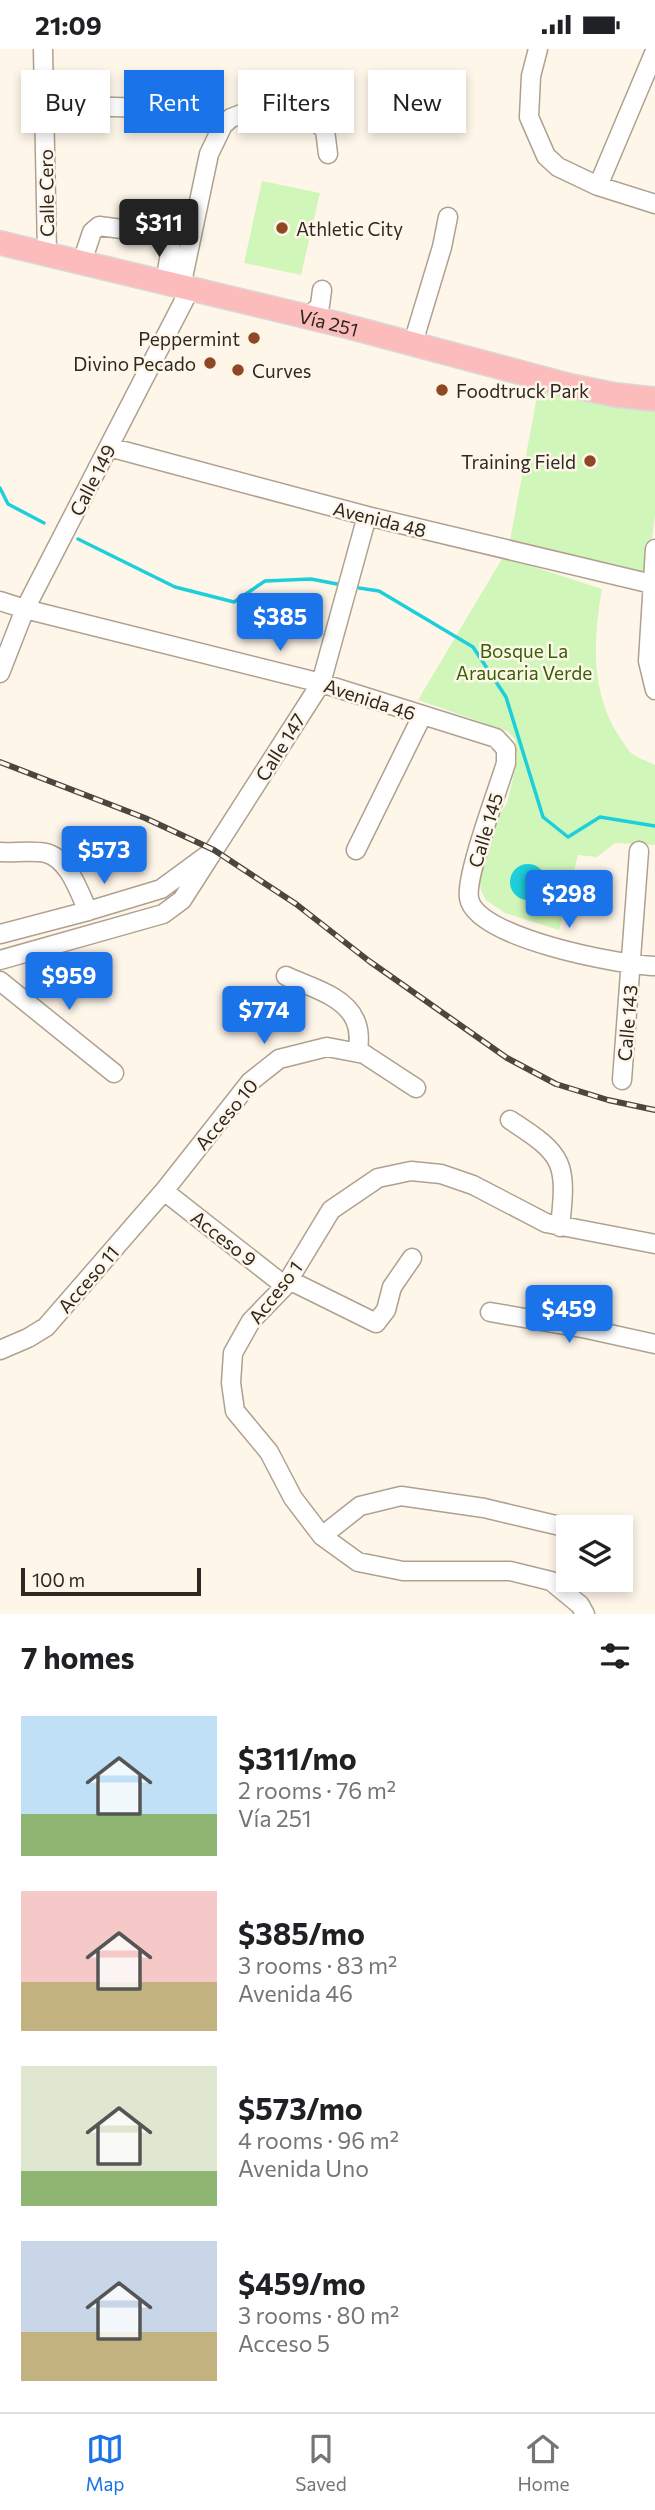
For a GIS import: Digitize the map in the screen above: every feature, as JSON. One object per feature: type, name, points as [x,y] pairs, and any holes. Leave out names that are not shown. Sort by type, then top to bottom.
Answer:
[{"type":"main road","name":"Vía 251","points":[[0,243],[413,343],[571,386],[655,399]]},
{"type":"street","name":"Calle Cero","points":[[43,49],[43,70]]},
{"type":"street","points":[[538,49],[529,93],[531,126],[546,156],[558,167],[598,186],[655,204]]},
{"type":"street","points":[[598,186],[655,51]]},
{"type":"street","points":[[179,286],[209,154],[223,124],[244,113],[269,111],[294,114],[316,122],[325,130],[328,154]]},
{"type":"street","name":"Calle Cero","points":[[45,133],[47,253]]},
{"type":"street","points":[[413,343],[442,247],[448,217]]},
{"type":"street","points":[[82,262],[92,232],[99,226],[145,232],[166,238],[171,247],[179,286]]},
{"type":"street","name":"Calle 149","points":[[0,674],[25,609],[109,447],[179,286]]},
{"type":"street","points":[[309,317],[320,305],[322,290]]},
{"type":"street","name":"Avenida 48","points":[[109,447],[367,516],[652,584]]},
{"type":"street","name":"Calle 147","points":[[0,960],[163,914],[182,900],[321,683],[367,516]]},
{"type":"street","points":[[655,548],[648,661],[655,690]]},
{"type":"street","name":"Avenida 46","points":[[0,601],[321,683],[496,738],[506,749]]},
{"type":"street","points":[[356,850],[422,716]]},
{"type":"street","name":"Calle 145","points":[[506,749],[506,763],[471,878],[469,899],[475,912],[491,925],[520,937],[632,965]]},
{"type":"street","points":[[0,934],[161,888],[214,850]]},
{"type":"street","name":"Calle 143","points":[[622,1080],[639,851]]},
{"type":"street","points":[[0,852],[47,853],[63,863],[88,911]]},
{"type":"street","points":[[632,965],[655,966]]},
{"type":"street","points":[[286,977],[335,998],[346,1007],[355,1019],[359,1032],[358,1053]]},
{"type":"street","points":[[0,981],[114,1073]]},
{"type":"street","name":"Acceso 10","points":[[164,1191],[250,1082],[279,1059],[327,1047],[364,1054],[416,1087]]},
{"type":"street","points":[[510,1120],[542,1140],[561,1168],[565,1186],[560,1227]]},
{"type":"street","name":"Acceso 1","points":[[585,1614],[580,1605],[551,1581],[510,1571],[403,1571],[369,1565],[358,1562],[321,1536],[293,1498],[269,1452],[235,1411],[231,1384],[233,1353],[251,1321],[287,1283],[331,1210],[378,1178],[411,1171],[440,1174],[473,1185],[546,1223],[655,1244]]},
{"type":"street","name":"Acceso 9","points":[[164,1191],[287,1283],[376,1323],[386,1310],[392,1287],[412,1258]]},
{"type":"street","name":"Acceso 11","points":[[0,1350],[46,1327],[164,1191]]},
{"type":"street","points":[[490,1312],[587,1329],[655,1345]]},
{"type":"street","points":[[321,1536],[360,1506],[401,1496],[484,1508],[556,1525]]},
{"type":"green space","name":"Athletic City","points":[[262,181],[320,193],[301,275],[244,263]]},
{"type":"green space","name":"Training Field","points":[[539,386],[655,408],[655,515],[647,579],[510,540]]},
{"type":"green space","name":"Bosque La Araucaria Verde","points":[[503,557],[602,589],[596,666],[604,704],[611,722],[629,751],[655,765],[655,845],[615,843],[597,857],[578,855],[559,930],[505,913],[486,900],[481,891],[478,872],[492,826],[507,803],[517,761],[515,739],[507,731],[418,700]]},
{"type":"water","points":[[528,864],[540,870],[546,882],[540,894],[528,900],[516,894],[510,882],[516,870]]},
{"type":"waterway","points":[[0,488],[8,504],[44,523]]},
{"type":"waterway","points":[[78,539],[175,587],[234,602],[265,581],[311,579],[337,584]]},
{"type":"waterway","points":[[359,588],[379,591],[473,647],[506,697],[543,817],[568,837],[600,817],[655,826]]},
{"type":"railway","points":[[0,762],[145,818],[214,850],[296,904],[369,961],[507,1058],[556,1084],[608,1100],[655,1110]]},
{"type":"place","name":"Athletic City","points":[[282,228]]},
{"type":"place","name":"Peppermint","points":[[254,338]]},
{"type":"place","name":"Divino Pecado","points":[[210,363]]},
{"type":"place","name":"Curves","points":[[238,370]]},
{"type":"place","name":"Foodtruck Park","points":[[442,390]]},
{"type":"place","name":"Training Field","points":[[590,461]]}]
